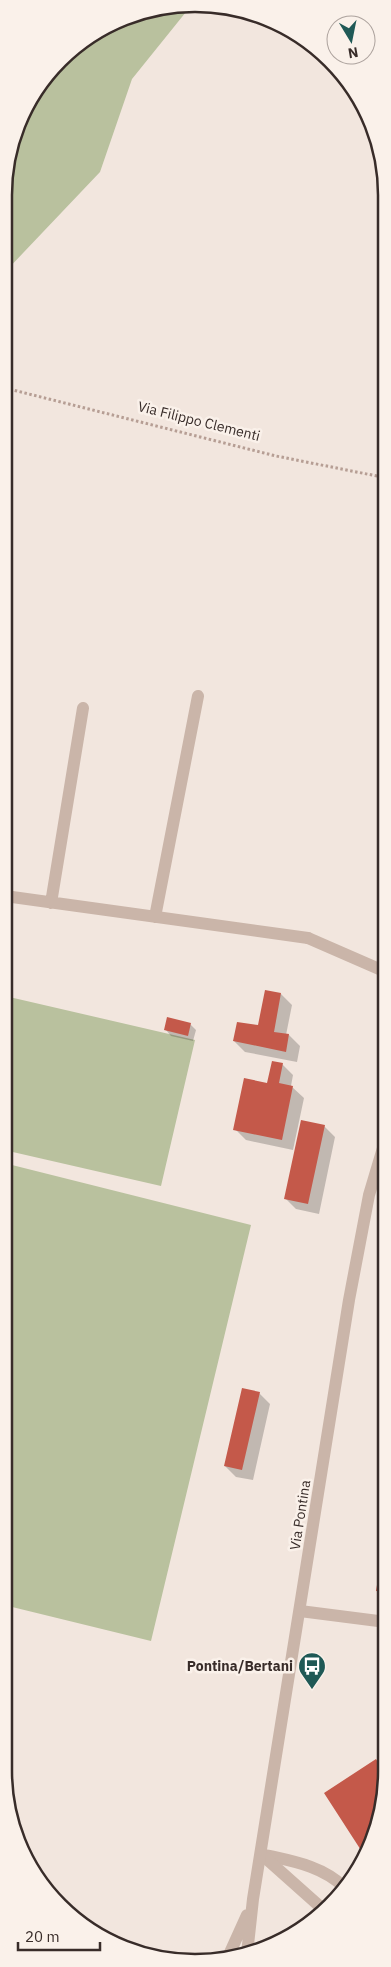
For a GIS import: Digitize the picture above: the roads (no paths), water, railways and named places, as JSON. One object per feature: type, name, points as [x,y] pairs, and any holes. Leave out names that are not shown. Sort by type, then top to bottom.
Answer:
[{"type":"street","points":[[155,917],[198,696]]},
{"type":"street","points":[[51,903],[83,708]]},
{"type":"street","points":[[12,897],[308,938],[378,969]]},
{"type":"street","name":"Via Pontina","points":[[248,1947],[253,1898],[348,1300],[369,1195],[378,1165]]},
{"type":"street","points":[[300,1611],[378,1621]]},
{"type":"street","points":[[261,1854],[316,1868],[340,1884]]},
{"type":"street","points":[[261,1854],[319,1906]]},
{"type":"street","name":"Via Pontina","points":[[231,1951],[253,1898]]},
{"type":"place","name":"Pontina/Bertani","points":[[312,1690]]}]
